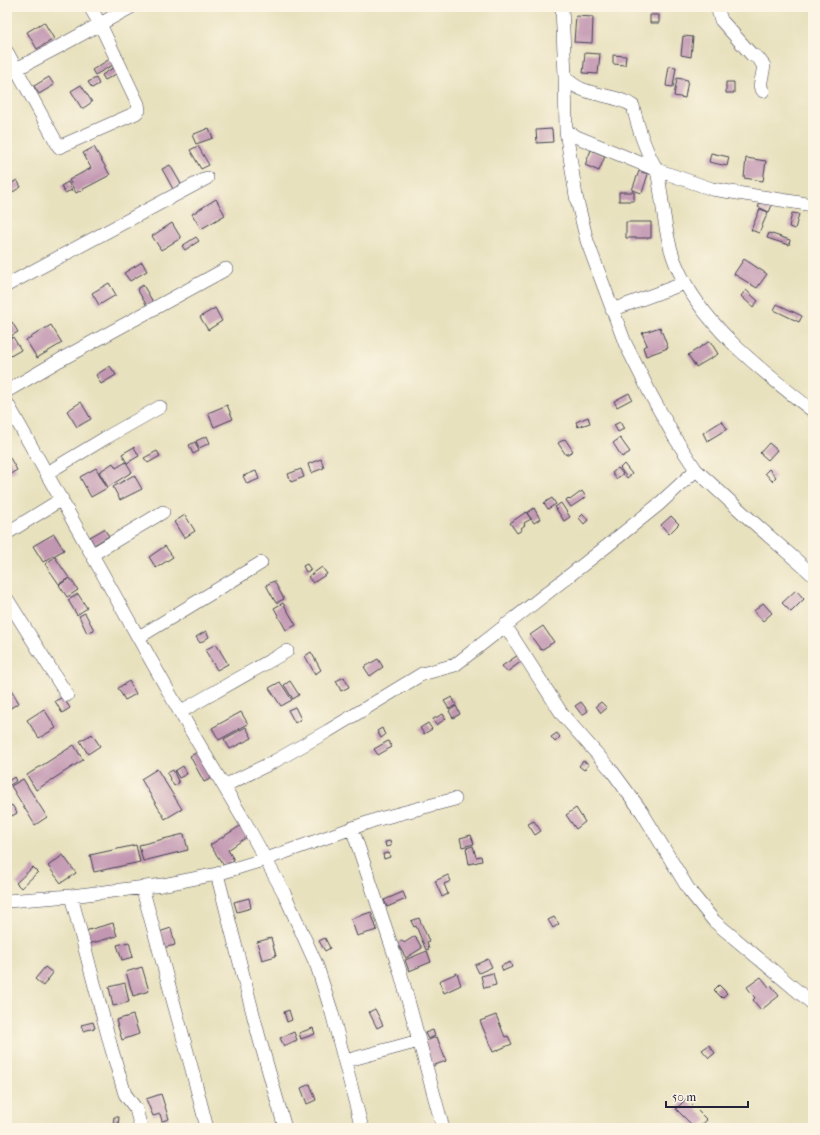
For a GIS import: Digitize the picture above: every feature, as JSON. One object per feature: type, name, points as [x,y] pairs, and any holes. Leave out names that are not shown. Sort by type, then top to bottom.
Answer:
[{"type":"street","points":[[7,52],[12,71],[59,147],[136,113],[139,110],[138,104],[100,24],[90,7]]},
{"type":"street","points":[[12,71],[131,7]]},
{"type":"street","points":[[562,7],[566,131],[576,196],[587,241],[625,343],[651,395],[675,438],[696,470],[812,574]]},
{"type":"street","points":[[717,7],[721,20],[751,54],[758,58],[764,66],[760,86],[762,91]]},
{"type":"street","points":[[565,76],[572,84],[588,91],[612,96],[633,106],[638,130],[657,170],[668,239],[675,262],[685,283],[699,304],[722,333],[753,362],[813,411]]},
{"type":"street","points":[[566,131],[657,170],[712,189],[813,205]]},
{"type":"street","points":[[7,285],[207,178]]},
{"type":"street","points":[[7,391],[60,360],[226,269]]},
{"type":"street","points":[[612,310],[685,283]]},
{"type":"street","points":[[7,403],[93,554],[180,712],[266,859],[290,907],[317,966],[345,1061],[362,1128]]},
{"type":"street","points":[[47,473],[160,407]]},
{"type":"street","points":[[224,786],[275,761],[422,674],[455,665],[613,542],[658,505],[696,470]]},
{"type":"street","points":[[7,533],[62,499]]},
{"type":"street","points":[[93,554],[163,512]]},
{"type":"street","points":[[139,637],[261,563]]},
{"type":"street","points":[[7,599],[67,695]]},
{"type":"street","points":[[505,625],[562,714],[612,771],[642,812],[693,895],[714,921],[813,1004]]},
{"type":"street","points":[[180,712],[287,652]]},
{"type":"street","points":[[7,901],[71,896],[142,887],[184,881],[217,874],[266,859],[389,816],[455,800]]},
{"type":"street","points":[[352,828],[400,971],[443,1128]]},
{"type":"street","points":[[217,874],[284,1128]]},
{"type":"street","points":[[142,887],[207,1128]]},
{"type":"street","points":[[71,896],[111,1047],[126,1094],[136,1110],[141,1128]]},
{"type":"street","points":[[345,1061],[419,1041]]},
{"type":"building","points":[[650,15],[659,15],[659,23],[650,23]]},
{"type":"building","points":[[576,16],[593,17],[592,43],[574,42]]},
{"type":"building","points":[[44,22],[54,39],[37,49],[27,32]]},
{"type":"building","points":[[683,36],[693,37],[691,57],[681,55]]},
{"type":"building","points":[[585,53],[600,54],[598,74],[583,73]]},
{"type":"building","points":[[613,55],[626,56],[625,65],[613,64]]},
{"type":"building","points":[[110,59],[113,65],[95,75],[92,70]]},
{"type":"building","points":[[116,66],[120,72],[105,80],[102,75]]},
{"type":"building","points":[[669,66],[676,67],[673,87],[666,86]]},
{"type":"building","points":[[49,77],[54,85],[39,94],[34,86]]},
{"type":"building","points":[[96,78],[99,84],[92,88],[88,82]]},
{"type":"building","points":[[677,78],[688,80],[685,98],[674,96]]},
{"type":"building","points":[[726,82],[734,82],[734,93],[726,93]]},
{"type":"building","points":[[81,85],[92,102],[82,109],[71,91]]},
{"type":"building","points":[[209,128],[213,138],[196,144],[192,135]]},
{"type":"building","points":[[552,129],[553,142],[537,143],[536,130]]},
{"type":"building","points":[[198,146],[209,165],[201,169],[190,150]]},
{"type":"building","points":[[94,147],[110,175],[76,193],[69,180],[91,168],[83,153]]},
{"type":"building","points":[[591,150],[605,156],[599,171],[585,165]]},
{"type":"building","points":[[711,153],[729,157],[727,166],[709,162]]},
{"type":"building","points":[[746,158],[766,161],[763,181],[744,178]]},
{"type":"building","points":[[170,165],[181,184],[173,189],[162,169]]},
{"type":"building","points":[[639,171],[648,174],[642,193],[632,190]]},
{"type":"building","points":[[17,180],[21,187],[11,193],[7,186]]},
{"type":"building","points":[[68,182],[72,190],[65,193],[61,186]]},
{"type":"building","points":[[619,192],[634,192],[634,201],[619,201]]},
{"type":"building","points":[[216,199],[225,215],[201,229],[192,214]]},
{"type":"building","points":[[761,201],[772,205],[769,212],[758,207]]},
{"type":"building","points":[[760,209],[768,212],[759,233],[751,230]]},
{"type":"building","points":[[792,213],[799,214],[795,229],[789,227]]},
{"type":"building","points":[[626,222],[651,222],[651,238],[626,238]]},
{"type":"building","points":[[172,223],[181,238],[161,250],[152,236]]},
{"type":"building","points":[[769,233],[790,240],[789,245],[767,238]]},
{"type":"building","points":[[196,237],[199,241],[185,250],[182,246]]},
{"type":"building","points":[[744,259],[767,274],[757,288],[734,274]]},
{"type":"building","points":[[142,262],[147,271],[130,281],[124,273]]},
{"type":"building","points":[[109,283],[116,295],[99,305],[92,293]]},
{"type":"building","points":[[143,285],[153,302],[147,306],[137,289]]},
{"type":"building","points":[[746,290],[758,301],[753,307],[741,296]]},
{"type":"building","points":[[777,304],[802,316],[799,322],[774,310]]},
{"type":"building","points":[[215,308],[222,321],[208,330],[200,317]]},
{"type":"building","points":[[12,322],[18,332],[11,336],[7,330],[7,325]]},
{"type":"building","points":[[51,325],[62,343],[37,358],[26,340]]},
{"type":"building","points":[[660,327],[668,348],[646,356],[643,347],[647,345],[642,333]]},
{"type":"building","points":[[13,337],[21,350],[7,358],[7,341]]},
{"type":"building","points":[[710,341],[718,354],[696,367],[688,355]]},
{"type":"building","points":[[110,366],[116,375],[101,384],[96,375]]},
{"type":"building","points":[[629,393],[632,399],[617,407],[614,401]]},
{"type":"building","points":[[81,402],[91,419],[77,427],[67,411]]},
{"type":"building","points":[[227,405],[233,419],[214,427],[208,413]]},
{"type":"building","points":[[588,417],[590,423],[578,427],[576,422]]},
{"type":"building","points":[[722,421],[727,429],[707,441],[703,433]]},
{"type":"building","points":[[620,422],[624,429],[618,432],[614,425]]},
{"type":"building","points":[[207,436],[210,443],[199,448],[196,441]]},
{"type":"building","points":[[620,438],[630,452],[622,457],[613,443]]},
{"type":"building","points":[[565,439],[573,451],[566,455],[558,443]]},
{"type":"building","points":[[195,442],[199,451],[193,454],[189,445]]},
{"type":"building","points":[[769,443],[777,450],[768,460],[760,453]]},
{"type":"building","points":[[134,447],[139,456],[127,463],[122,454]]},
{"type":"building","points":[[157,451],[160,456],[148,463],[144,458]]},
{"type":"building","points":[[7,453],[17,470],[7,476]]},
{"type":"building","points":[[321,459],[324,468],[311,473],[308,464]]},
{"type":"building","points":[[126,462],[132,472],[108,487],[99,472],[113,463],[116,468]]},
{"type":"building","points":[[624,464],[632,474],[627,478],[620,468]]},
{"type":"building","points":[[96,468],[107,488],[91,497],[80,477]]},
{"type":"building","points":[[618,468],[623,474],[616,479],[612,473]]},
{"type":"building","points":[[301,469],[304,477],[291,482],[288,474]]},
{"type":"building","points":[[769,469],[776,477],[772,481],[765,473]]},
{"type":"building","points":[[256,471],[259,479],[247,484],[243,476]]},
{"type":"building","points":[[134,475],[142,489],[120,500],[113,487]]},
{"type":"building","points":[[582,491],[586,497],[571,507],[566,500],[568,498],[570,500]]},
{"type":"building","points":[[552,498],[556,504],[548,509],[544,503]]},
{"type":"building","points":[[561,503],[570,517],[564,521],[555,507]]},
{"type":"building","points":[[534,508],[540,519],[534,523],[527,513]]},
{"type":"building","points":[[526,512],[531,519],[524,523],[525,525],[521,528],[522,530],[517,533],[510,523]]},
{"type":"building","points":[[583,514],[588,520],[584,524],[579,518]]},
{"type":"building","points":[[185,515],[195,531],[184,538],[174,522]]},
{"type":"building","points":[[671,516],[679,524],[669,534],[661,525]]},
{"type":"building","points":[[104,529],[109,536],[94,545],[90,537]]},
{"type":"building","points":[[54,534],[64,550],[43,562],[33,546]]},
{"type":"building","points":[[165,546],[173,557],[156,568],[149,557]]},
{"type":"building","points":[[55,557],[69,578],[59,584],[45,564]]},
{"type":"building","points":[[307,564],[311,570],[306,572],[303,566]]},
{"type":"building","points":[[322,567],[327,574],[313,583],[308,577]]},
{"type":"building","points":[[70,578],[78,590],[67,597],[59,585]]},
{"type":"building","points":[[274,581],[284,599],[276,603],[266,585]]},
{"type":"building","points":[[796,590],[804,599],[791,612],[782,603]]},
{"type":"building","points":[[78,594],[87,608],[77,615],[68,600]]},
{"type":"building","points":[[283,603],[296,625],[286,630],[274,608]]},
{"type":"building","points":[[763,603],[772,613],[763,621],[754,611]]},
{"type":"building","points":[[85,613],[94,630],[87,633],[79,616]]},
{"type":"building","points":[[543,626],[554,642],[541,650],[530,635]]},
{"type":"building","points":[[206,631],[209,637],[200,643],[196,637]]},
{"type":"building","points":[[216,644],[228,664],[217,670],[205,650]]},
{"type":"building","points":[[311,652],[321,670],[315,674],[305,656]]},
{"type":"building","points":[[518,655],[522,661],[507,672],[502,666]]},
{"type":"building","points":[[378,659],[383,667],[370,676],[364,667]]},
{"type":"building","points":[[344,677],[349,687],[341,691],[336,681]]},
{"type":"building","points":[[129,681],[136,694],[125,700],[118,688]]},
{"type":"building","points":[[290,681],[299,695],[293,699],[284,685]]},
{"type":"building","points":[[280,682],[292,700],[281,706],[269,688]]},
{"type":"building","points":[[7,683],[19,703],[7,710]]},
{"type":"building","points":[[63,697],[70,708],[62,713],[55,701]]},
{"type":"building","points":[[452,697],[456,705],[449,709],[444,701]]},
{"type":"building","points":[[581,702],[588,711],[582,715],[575,706]]},
{"type":"building","points":[[601,702],[607,708],[601,713],[596,706]]},
{"type":"building","points":[[456,706],[460,714],[453,718],[449,711]]},
{"type":"building","points":[[295,707],[301,719],[295,723],[288,710]]},
{"type":"building","points":[[44,709],[56,728],[39,738],[27,720]]},
{"type":"building","points":[[241,712],[248,724],[219,740],[212,728]]},
{"type":"building","points":[[443,714],[446,719],[436,725],[433,719]]},
{"type":"building","points":[[428,723],[432,729],[424,734],[420,728]]},
{"type":"building","points":[[246,727],[252,738],[230,749],[224,739]]},
{"type":"building","points":[[382,728],[385,735],[381,738],[377,731]]},
{"type":"building","points":[[557,733],[560,737],[555,742],[551,737]]},
{"type":"building","points":[[92,734],[100,746],[88,754],[80,741]]},
{"type":"building","points":[[388,741],[392,747],[378,755],[374,749]]},
{"type":"building","points":[[74,745],[83,760],[36,790],[27,775]]},
{"type":"building","points":[[198,752],[212,778],[204,782],[190,756]]},
{"type":"building","points":[[583,761],[589,764],[584,770],[579,766]]},
{"type":"building","points":[[183,766],[187,774],[179,778],[175,771]]},
{"type":"building","points":[[157,769],[182,809],[165,819],[141,779]]},
{"type":"building","points":[[173,770],[179,783],[174,786],[167,773]]},
{"type":"building","points":[[14,777],[16,781],[7,787],[7,782]]},
{"type":"building","points":[[23,779],[47,817],[35,825],[11,786]]},
{"type":"building","points":[[12,805],[17,813],[12,816],[7,808]]},
{"type":"building","points":[[576,808],[585,822],[576,829],[566,815]]},
{"type":"building","points":[[534,821],[541,831],[535,835],[528,824]]},
{"type":"building","points":[[240,826],[247,837],[228,850],[234,860],[224,866],[210,845]]},
{"type":"building","points":[[184,834],[188,850],[143,861],[139,845]]},
{"type":"building","points":[[471,835],[474,844],[462,847],[460,838]]},
{"type":"building","points":[[390,841],[391,846],[386,847],[385,842]]},
{"type":"building","points":[[136,845],[140,862],[94,872],[90,855]]},
{"type":"building","points":[[473,846],[476,857],[481,856],[482,861],[469,864],[466,848]]},
{"type":"building","points":[[389,853],[390,857],[384,859],[383,854]]},
{"type":"building","points":[[63,855],[76,873],[61,883],[48,866]]},
{"type":"building","points":[[33,867],[38,872],[21,888],[16,883]]},
{"type":"building","points":[[448,875],[451,881],[444,884],[448,894],[442,897],[435,881]]},
{"type":"building","points":[[403,892],[406,899],[387,907],[384,900]]},
{"type":"building","points":[[249,898],[251,908],[237,912],[234,902]]},
{"type":"building","points":[[371,912],[377,930],[357,936],[351,919]]},
{"type":"building","points":[[554,917],[559,924],[553,928],[548,920]]},
{"type":"building","points":[[419,918],[429,941],[427,942],[429,949],[426,950],[416,926],[414,927],[411,921]]},
{"type":"building","points":[[113,923],[117,936],[89,944],[85,931]]},
{"type":"building","points":[[171,928],[175,945],[163,948],[159,932]]},
{"type":"building","points":[[415,936],[422,948],[406,958],[397,943],[402,940],[404,943]]},
{"type":"building","points":[[271,938],[276,956],[262,960],[257,942]]},
{"type":"building","points":[[325,938],[330,948],[325,951],[319,941]]},
{"type":"building","points":[[129,942],[133,957],[122,960],[117,945]]},
{"type":"building","points":[[427,951],[431,962],[409,971],[405,960]]},
{"type":"building","points":[[488,959],[492,967],[479,973],[475,965]]},
{"type":"building","points":[[510,962],[512,967],[503,971],[501,966]]},
{"type":"building","points":[[45,967],[53,973],[43,986],[35,979]]},
{"type":"building","points":[[142,967],[149,991],[133,996],[126,972]]},
{"type":"building","points":[[457,973],[461,985],[444,993],[439,981]]},
{"type":"building","points":[[493,973],[496,985],[484,988],[481,976]]},
{"type":"building","points":[[761,977],[769,987],[771,985],[779,996],[761,1010],[753,1000],[755,998],[747,987]]},
{"type":"building","points":[[125,983],[129,1002],[113,1006],[109,987]]},
{"type":"building","points":[[719,985],[727,993],[722,998],[714,990]]},
{"type":"building","points":[[375,1009],[383,1025],[377,1028],[369,1012]]},
{"type":"building","points":[[289,1010],[292,1020],[287,1022],[284,1012]]},
{"type":"building","points":[[133,1015],[139,1034],[122,1040],[116,1020]]},
{"type":"building","points":[[496,1015],[505,1037],[508,1036],[512,1044],[493,1052],[480,1021]]},
{"type":"building","points":[[93,1022],[95,1028],[83,1031],[81,1025]]},
{"type":"building","points":[[313,1028],[315,1034],[301,1039],[299,1033]]},
{"type":"building","points":[[433,1030],[435,1036],[428,1039],[425,1033]]},
{"type":"building","points":[[294,1032],[297,1040],[284,1046],[280,1038]]},
{"type":"building","points":[[437,1037],[446,1061],[432,1066],[423,1042]]},
{"type":"building","points":[[709,1045],[715,1053],[709,1058],[702,1050]]},
{"type":"building","points":[[310,1084],[316,1100],[307,1104],[301,1088]]},
{"type":"building","points":[[161,1094],[169,1119],[162,1121],[160,1114],[153,1116],[146,1099]]},
{"type":"building","points":[[686,1099],[707,1120],[698,1128],[695,1128],[676,1109]]},
{"type":"building","points":[[114,1117],[119,1117],[118,1125],[113,1125]]}]
